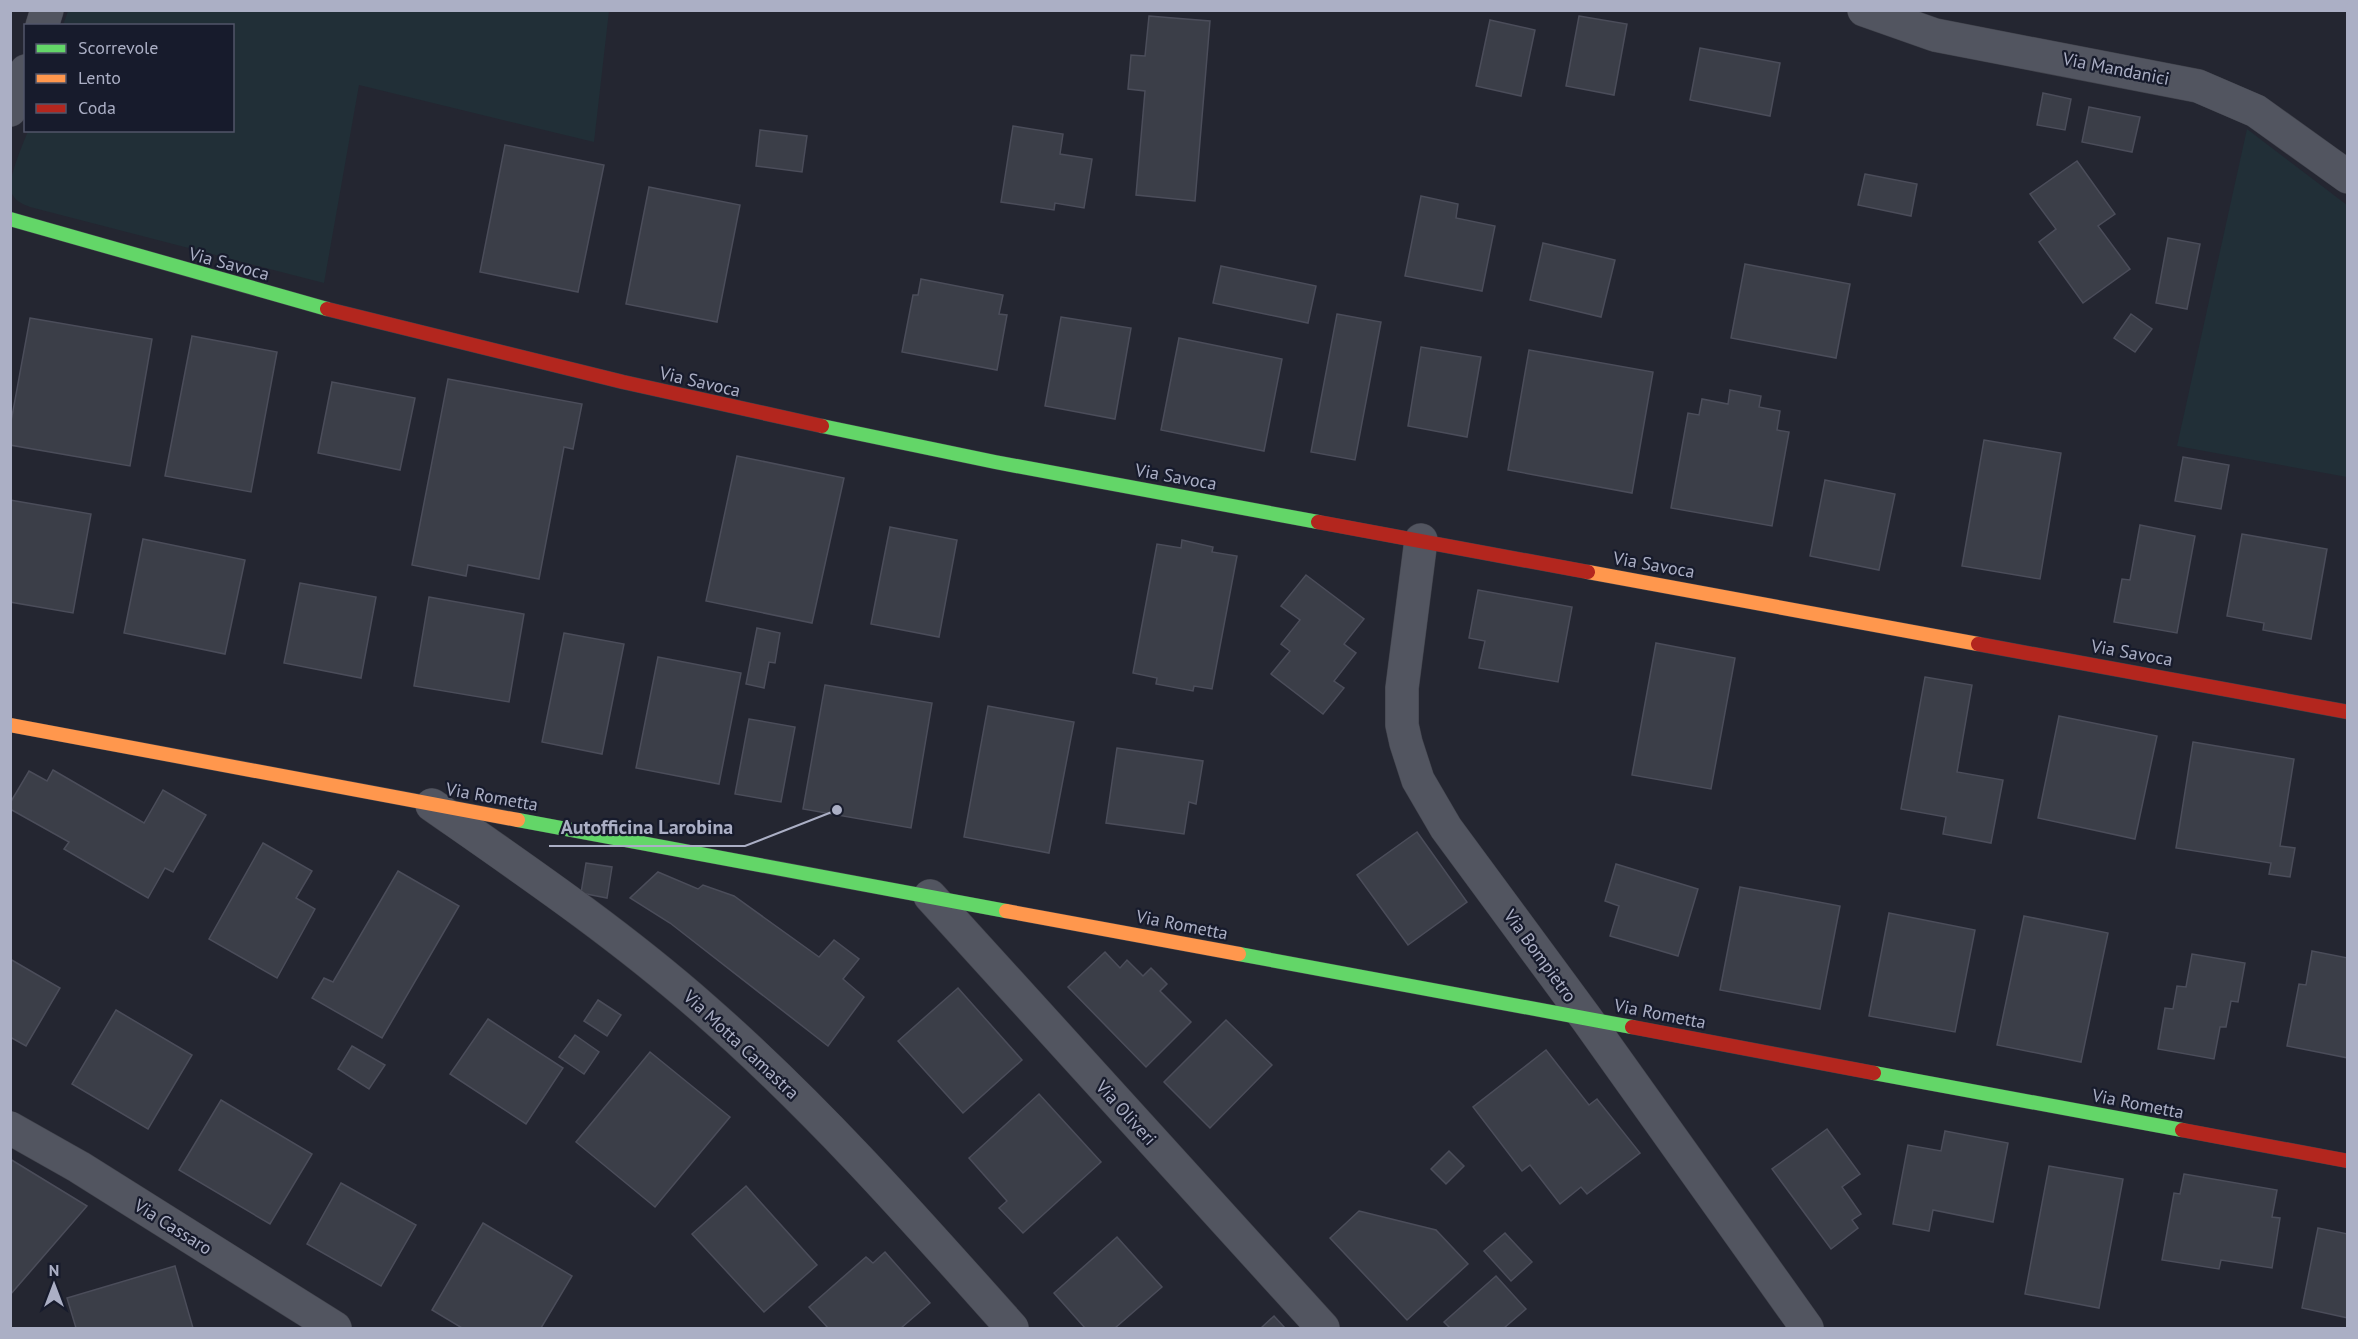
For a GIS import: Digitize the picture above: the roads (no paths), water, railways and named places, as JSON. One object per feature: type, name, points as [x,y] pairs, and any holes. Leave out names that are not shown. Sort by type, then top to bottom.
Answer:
[{"type":"street","name":"Via Mandanici","points":[[1864,10],[1935,35],[2198,86],[2256,111],[2348,177]]},
{"type":"street","points":[[10,110],[24,75]]},
{"type":"street","name":"Via Savoca","points":[[10,219],[244,287],[612,380],[850,433],[995,462],[2348,712]]},
{"type":"street","name":"Via Bompietro","points":[[1421,540],[1401,707],[1404,734],[1411,760],[1426,796],[1446,828],[1586,1018],[1807,1329]]},
{"type":"street","name":"Via Rometta","points":[[10,725],[2348,1161]]},
{"type":"street","name":"Via Motta Camastra","points":[[432,805],[605,928],[713,1017],[868,1167],[1012,1329]]},
{"type":"street","name":"Via Oliveri","points":[[930,896],[1323,1329]]},
{"type":"street","name":"Via Cassaro","points":[[10,1128],[79,1167],[335,1329]]},
{"type":"place","name":"Autofficina Larobina","points":[[837,810]]}]
